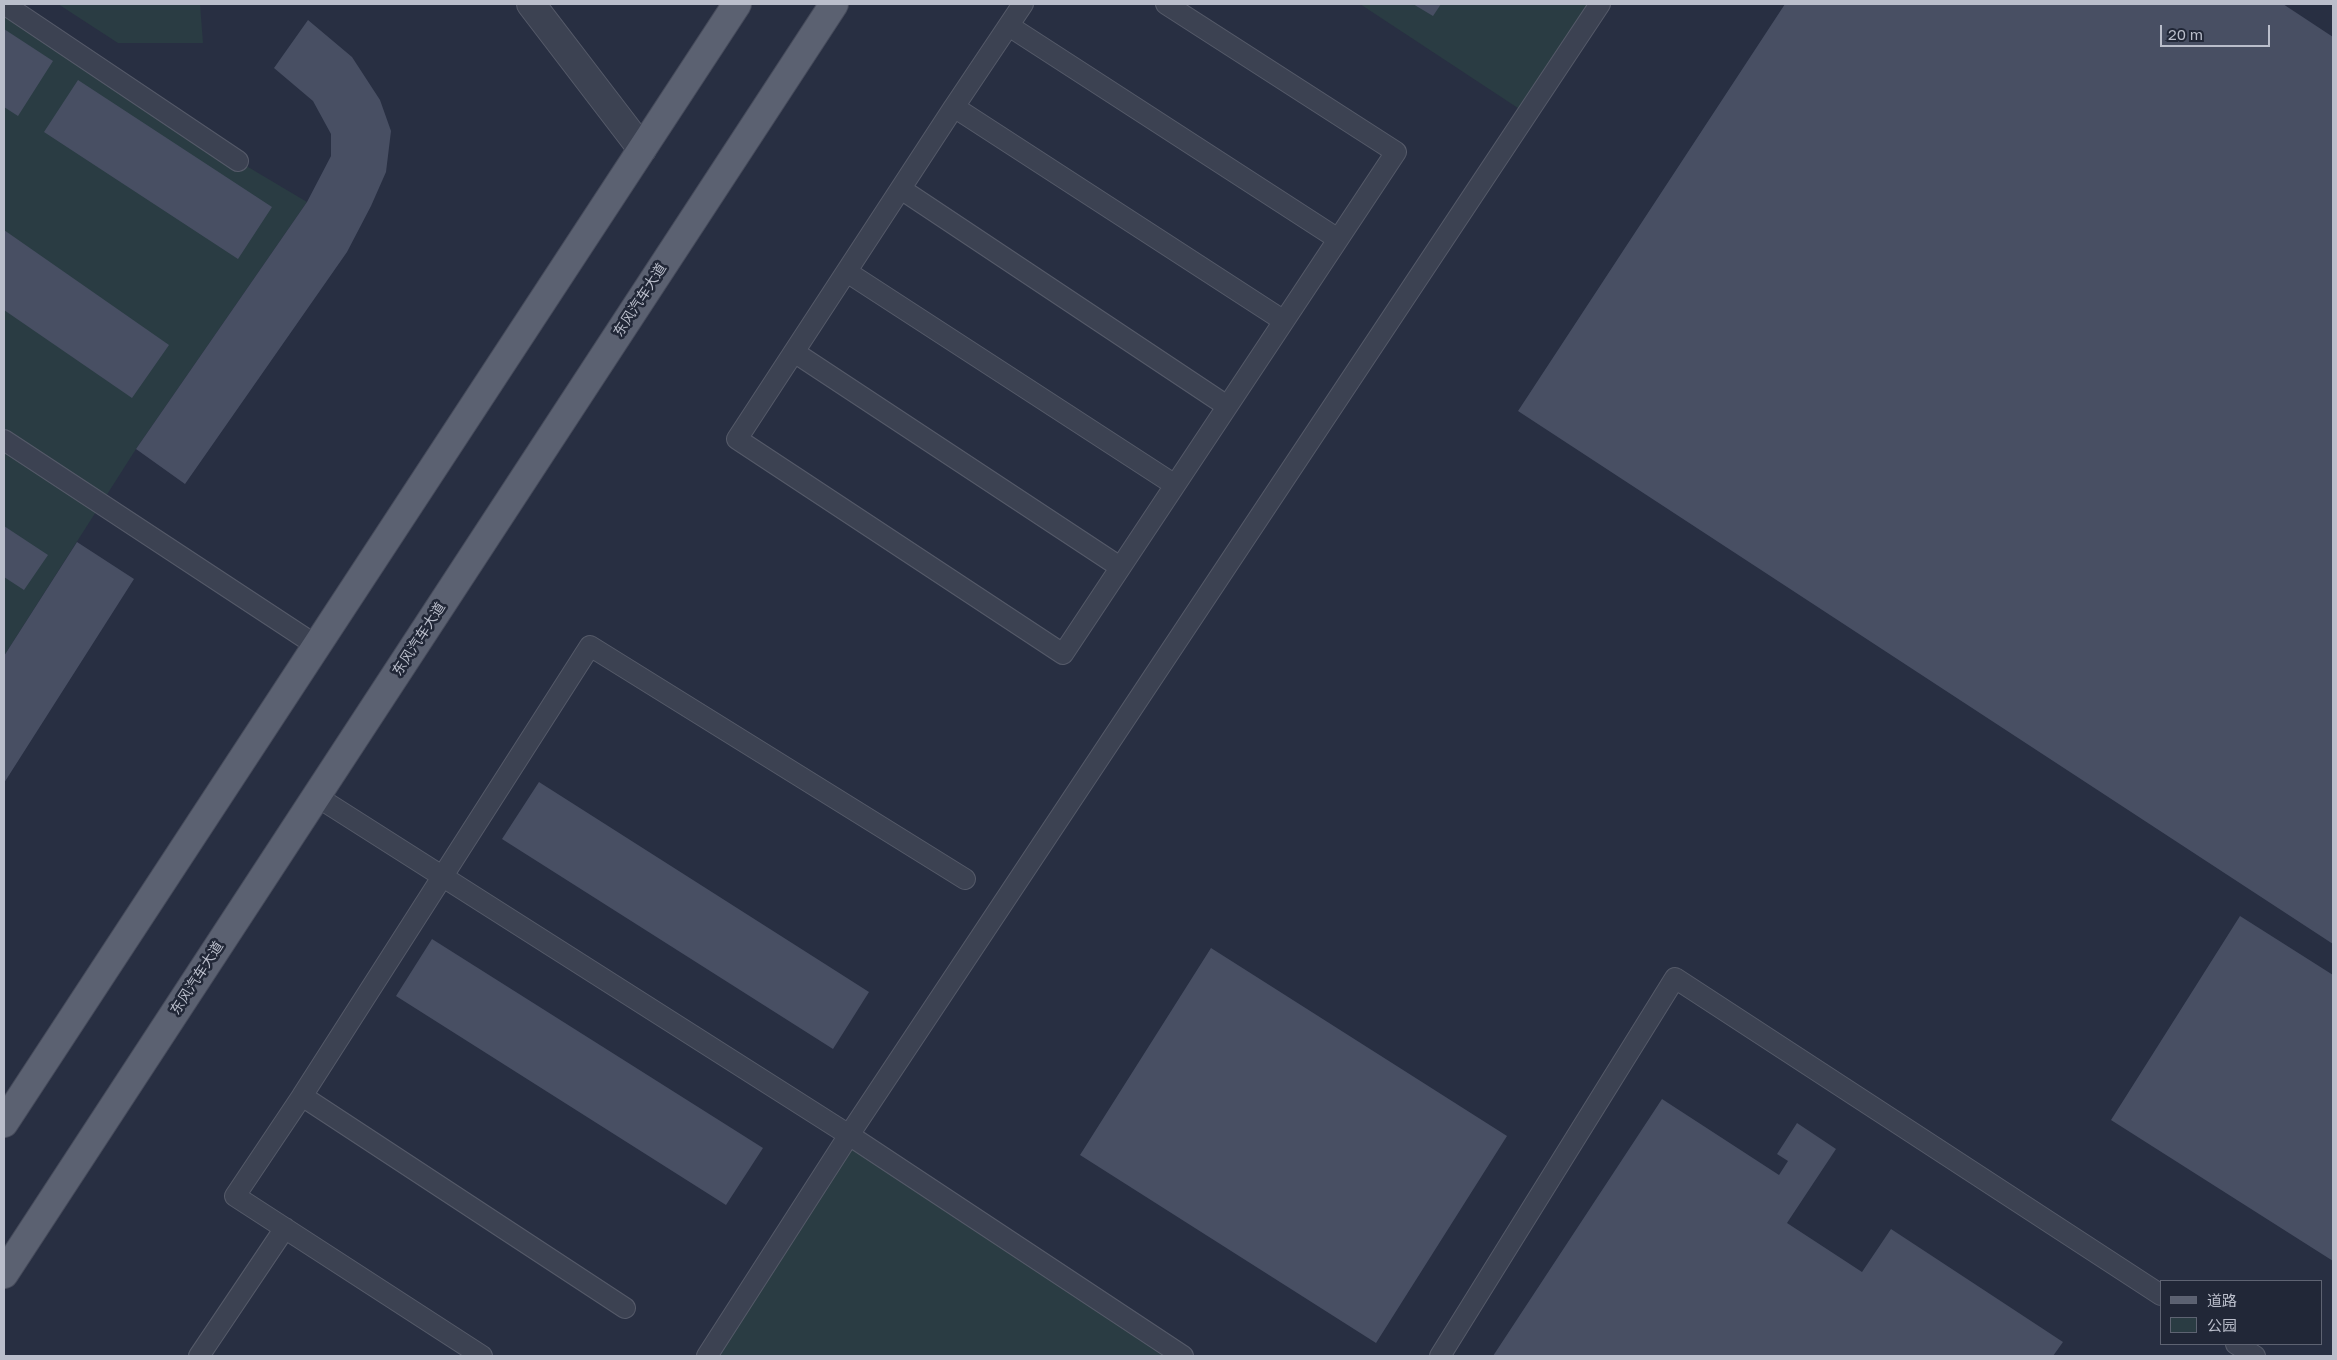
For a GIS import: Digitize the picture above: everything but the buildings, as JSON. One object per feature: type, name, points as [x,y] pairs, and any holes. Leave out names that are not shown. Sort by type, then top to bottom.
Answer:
[{"type":"main road","points":[[4,1123],[737,4]]},
{"type":"main road","name":"东风汽车大道","points":[[4,1274],[834,4]]},
{"type":"street","points":[[531,4],[642,149]]},
{"type":"lane","points":[[4,4],[238,161]]},
{"type":"lane","points":[[1023,4],[737,439],[1063,654],[1396,152],[1166,4]]},
{"type":"lane","points":[[707,1356],[849,1136],[1600,4]]},
{"type":"lane","points":[[1008,26],[1338,239]]},
{"type":"lane","points":[[954,107],[1284,320]]},
{"type":"lane","points":[[901,188],[1227,406]]},
{"type":"lane","points":[[846,272],[1175,485]]},
{"type":"lane","points":[[794,352],[1120,567]]},
{"type":"lane","points":[[4,440],[317,646]]},
{"type":"lane","points":[[482,1356],[235,1196],[302,1096],[441,876],[590,646],[965,879]]},
{"type":"lane","points":[[316,796],[849,1136],[1184,1356]]},
{"type":"lane","points":[[1440,1356],[1675,978],[2160,1294]]},
{"type":"lane","points":[[302,1096],[625,1308]]},
{"type":"lane","points":[[199,1356],[285,1228]]},
{"type":"lane","points":[[2238,1345],[2255,1356]]},
{"type":"green space","points":[[4,4],[238,161],[307,202],[136,449],[4,656]]},
{"type":"green space","points":[[58,4],[200,4],[203,43],[118,43]]},
{"type":"green space","points":[[1360,4],[1600,4],[1527,114]]},
{"type":"green space","points":[[849,1135],[1183,1356],[707,1356]]}]
